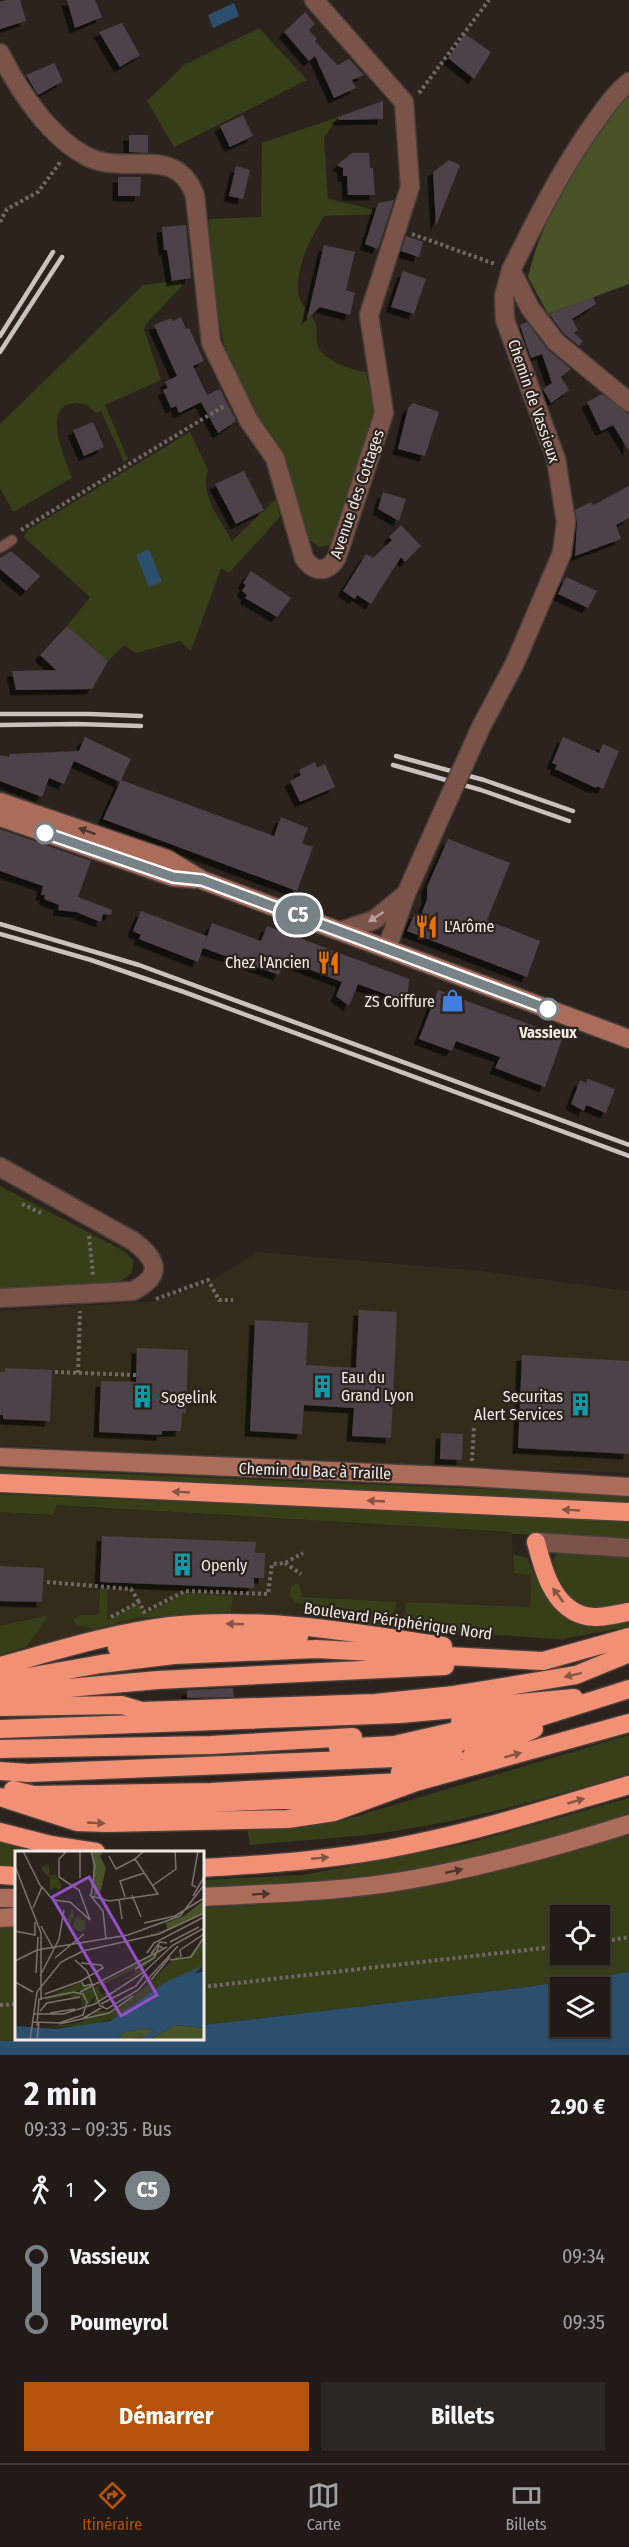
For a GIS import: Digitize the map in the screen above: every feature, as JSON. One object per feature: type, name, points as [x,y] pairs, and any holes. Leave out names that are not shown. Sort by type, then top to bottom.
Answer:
[{"type":"highway","points":[[0,1483],[629,1512]]},
{"type":"highway","points":[[536,1542],[549,1582],[566,1605],[582,1615],[598,1617],[629,1612]]},
{"type":"highway","name":"Boulevard Périphérique Nord","points":[[0,1666],[127,1634],[168,1626],[209,1624],[312,1626],[543,1661]]},
{"type":"highway","name":"Boulevard Périphérique Nord","points":[[0,1673],[128,1646],[181,1641],[314,1637],[543,1661]]},
{"type":"highway","points":[[0,1707],[122,1705],[142,1711],[375,1703],[506,1687],[576,1675],[628,1648]]},
{"type":"highway","name":"Boulevard Périphérique Nord","points":[[0,1700],[158,1689],[320,1684],[543,1661],[628,1648]]},
{"type":"highway","points":[[0,1682],[101,1664],[174,1655],[316,1649],[543,1661]]},
{"type":"highway","name":"Boulevard Périphérique Nord","points":[[0,1688],[158,1668],[267,1662],[313,1660],[543,1661]]},
{"type":"highway","name":"Boulevard Périphérique Nord","points":[[0,1694],[158,1680],[543,1661]]},
{"type":"highway","points":[[0,1728],[400,1714],[621,1692]]},
{"type":"highway","points":[[35,1749],[53,1740],[398,1725],[621,1692]]},
{"type":"highway","points":[[0,1749],[211,1745],[394,1735],[621,1692]]},
{"type":"highway","points":[[0,1762],[211,1755],[394,1745],[621,1692]]},
{"type":"highway","points":[[0,1771],[39,1773],[395,1758],[432,1751],[621,1692]]},
{"type":"highway","points":[[0,1778],[29,1782],[76,1783],[211,1780],[410,1771],[621,1692]]},
{"type":"highway","points":[[4,1795],[77,1822],[288,1819],[334,1812],[416,1782],[621,1692]]},
{"type":"highway","points":[[4,1795],[211,1792],[416,1782],[629,1723]]},
{"type":"highway","points":[[94,1726],[130,1738]]},
{"type":"highway","points":[[208,1867],[342,1856],[411,1844],[629,1785]]},
{"type":"highway","points":[[0,1832],[51,1845],[90,1851]]},
{"type":"highway","points":[[0,1875],[15,1876]]},
{"type":"main road","points":[[0,802],[167,859],[202,880],[629,1039]]},
{"type":"main road","points":[[0,817],[173,877],[202,880]]},
{"type":"main road","name":"Chemin du Bac à Traille","points":[[0,1456],[471,1477],[629,1487]]},
{"type":"main road","points":[[204,1897],[314,1891],[406,1881],[510,1859],[629,1824]]},
{"type":"main road","points":[[0,1918],[15,1917]]},
{"type":"street","name":"Avenue des Cottages","points":[[0,54],[31,102],[51,128],[71,147],[90,158],[107,162],[166,165],[181,172],[191,184],[195,196],[210,338],[237,399],[249,421],[275,458],[304,558],[308,565],[316,570],[325,570],[333,565],[337,557],[384,413],[369,315],[410,187],[404,102],[314,0]]},
{"type":"street","points":[[511,270],[549,194],[570,159],[605,107],[629,82]]},
{"type":"street","name":"Chemin de Vassieux","points":[[511,270],[530,308],[556,342],[629,402]]},
{"type":"street","name":"Chemin de Vassieux","points":[[387,948],[406,894],[480,726],[514,663],[562,553],[566,522],[556,459],[505,320],[504,296],[511,270]]},
{"type":"street","name":"Chemin de Vassieux","points":[[341,931],[374,920],[406,894]]},
{"type":"street","points":[[0,1167],[133,1242],[148,1253],[153,1261],[154,1270],[151,1279],[133,1291],[0,1298]]},
{"type":"street","points":[[0,1179],[133,1242]]},
{"type":"street","points":[[536,1542],[629,1548]]},
{"type":"lane","points":[[0,548],[12,540]]},
{"type":"path","points":[[406,111],[489,0]]},
{"type":"path","points":[[0,222],[7,209],[38,192],[71,147]]},
{"type":"path","points":[[398,228],[511,270]]},
{"type":"path","points":[[23,528],[237,399]]},
{"type":"path","points":[[22,1204],[51,1218]]},
{"type":"path","points":[[80,1232],[98,1240]]},
{"type":"path","points":[[89,1236],[93,1282]]},
{"type":"path","points":[[151,1299],[208,1280],[219,1299],[233,1300]]},
{"type":"path","points":[[78,1373],[80,1310]]},
{"type":"path","points":[[55,1372],[136,1375]]},
{"type":"path","points":[[471,1477],[474,1426]]},
{"type":"path","points":[[48,1582],[131,1589],[144,1612],[185,1591],[268,1594],[272,1564],[285,1563],[303,1553]]},
{"type":"path","points":[[285,1563],[301,1574]]},
{"type":"path","points":[[103,1621],[138,1602]]},
{"type":"path","points":[[610,1940],[627,1936]]},
{"type":"path","points":[[204,1987],[550,1947]]},
{"type":"path","points":[[0,2005],[15,2004]]},
{"type":"shaded area","points":[[257,1252],[481,1271],[629,1291],[629,1473],[198,1457],[0,1445],[0,1311],[157,1301],[208,1283]]},
{"type":"shaded area","points":[[57,1505],[512,1532],[513,1570],[533,1570],[541,1587],[570,1617],[565,1640],[409,1630],[322,1617],[231,1612],[184,1613],[184,1615],[132,1622],[26,1647],[48,1615],[0,1626],[0,1512],[53,1515]]},
{"type":"green space","points":[[259,28],[307,80],[174,147],[147,101],[184,65]]},
{"type":"green space","points":[[629,96],[629,284],[548,314],[528,277],[535,253],[566,186],[621,102]]},
{"type":"green space","points":[[338,117],[324,138],[328,199],[364,207],[382,214],[324,216],[303,259],[298,293],[301,302],[314,320],[317,344],[321,352],[339,364],[366,372],[374,409],[342,516],[330,545],[320,547],[309,540],[281,450],[260,420],[226,353],[213,291],[209,219],[261,217],[262,143]]},
{"type":"green space","points":[[180,280],[182,286],[146,324],[144,329],[161,380],[105,405],[128,459],[124,462],[101,411],[95,413],[88,406],[80,403],[64,407],[58,414],[58,435],[72,478],[13,512],[0,488],[0,424],[143,285]]},
{"type":"green space","points":[[190,432],[208,470],[206,480],[212,507],[232,541],[276,499],[280,517],[229,573],[221,568],[191,651],[180,641],[136,653],[124,645],[108,661],[67,626],[90,597],[24,537],[28,530]]},
{"type":"green space","points":[[0,1186],[124,1251],[134,1261],[131,1274],[118,1283],[0,1288]]},
{"type":"green space","points":[[0,1469],[629,1495],[629,1503],[22,1475],[0,1473]]},
{"type":"green space","points":[[0,1494],[629,1521],[629,1540],[594,1536],[512,1534],[511,1532],[57,1505],[53,1515],[0,1512]]},
{"type":"green space","points":[[558,1552],[629,1555],[629,1605],[592,1608],[567,1597],[560,1589],[551,1563]]},
{"type":"green space","points":[[513,1554],[527,1558],[547,1598],[562,1615],[582,1622],[629,1618],[629,1627],[562,1639],[397,1628],[405,1615],[406,1602],[530,1607],[531,1575],[514,1573]]},
{"type":"green space","points":[[299,1584],[302,1597],[397,1602],[389,1618],[374,1627],[295,1602],[290,1596],[291,1587]]},
{"type":"green space","points":[[100,1589],[108,1589],[107,1620],[137,1604],[144,1615],[185,1593],[233,1596],[231,1612],[135,1618],[95,1629],[77,1625],[73,1620],[81,1615],[99,1615]]},
{"type":"green space","points":[[49,1615],[26,1647],[0,1655],[0,1626]]},
{"type":"green space","points":[[629,1735],[629,1774],[516,1806],[430,1825],[363,1835],[250,1845],[247,1829],[340,1821]]},
{"type":"green space","points":[[629,1798],[629,1816],[500,1855],[360,1880],[204,1889],[204,1880],[302,1875],[465,1844]]},
{"type":"green space","points":[[629,1833],[629,1972],[595,1977],[550,1977],[550,1984],[526,1987],[204,2025],[204,1908],[376,1894],[525,1864]]},
{"type":"green space","points":[[0,1842],[46,1851],[15,1851],[15,1868],[0,1868]]},
{"type":"green space","points":[[15,1924],[15,2040],[19,2040],[0,2041],[0,1925]]},
{"type":"water","points":[[234,3],[239,16],[213,28],[208,15]]},
{"type":"water","points":[[149,549],[162,582],[149,587],[136,555]]},
{"type":"water","points":[[629,1972],[629,2055],[0,2055],[0,2041],[204,2040],[204,2025],[550,1984],[550,2037],[610,2037],[610,1977],[595,1977]]},
{"type":"building","points":[[20,0],[26,21],[0,29],[0,2]]},
{"type":"building","points":[[67,0],[95,0],[102,17],[75,28]]},
{"type":"building","points":[[305,12],[315,24],[309,30],[317,39],[315,41],[337,65],[349,59],[364,75],[352,80],[356,88],[334,98],[315,56],[309,61],[284,32]]},
{"type":"building","points":[[122,23],[140,55],[120,67],[99,32]]},
{"type":"building","points":[[465,34],[491,52],[474,79],[448,58]]},
{"type":"building","points":[[54,63],[63,81],[38,95],[26,75]]},
{"type":"building","points":[[383,101],[383,119],[339,120],[338,117]]},
{"type":"building","points":[[243,115],[253,136],[230,147],[220,126]]},
{"type":"building","points":[[129,135],[148,135],[148,153],[129,152]]},
{"type":"building","points":[[352,153],[369,153],[370,168],[373,168],[375,195],[348,195],[347,176],[343,176],[343,168],[337,165]]},
{"type":"building","points":[[449,160],[460,165],[436,226],[433,172]]},
{"type":"building","points":[[236,166],[250,170],[243,199],[229,196]]},
{"type":"building","points":[[118,177],[141,177],[140,196],[118,196]]},
{"type":"building","points":[[394,200],[378,249],[365,244],[378,203]]},
{"type":"building","points":[[186,225],[191,278],[172,281],[167,250],[164,250],[162,227]]},
{"type":"building","points":[[406,236],[423,242],[419,257],[401,251]]},
{"type":"building","points":[[324,245],[355,252],[346,290],[355,293],[350,315],[320,307],[307,319]]},
{"type":"building","points":[[403,271],[426,279],[414,314],[391,307]]},
{"type":"building","points":[[593,297],[596,304],[572,319],[578,330],[574,333],[583,341],[579,346],[564,334],[549,314]]},
{"type":"building","points":[[181,317],[186,329],[189,328],[204,361],[193,366],[207,395],[220,389],[236,421],[218,433],[201,402],[179,413],[176,406],[171,408],[163,390],[168,388],[165,382],[177,376],[154,325],[171,318],[173,321]]},
{"type":"building","points":[[527,322],[547,349],[571,369],[561,377],[569,390],[551,403],[543,389],[552,383],[542,354],[531,358],[520,325]]},
{"type":"building","points":[[602,394],[629,414],[629,451],[613,425],[601,431],[587,402]]},
{"type":"building","points":[[413,403],[439,412],[425,456],[398,449],[408,408]]},
{"type":"building","points":[[93,422],[104,447],[84,456],[73,430]]},
{"type":"building","points":[[244,471],[264,510],[236,524],[215,484]]},
{"type":"building","points":[[629,486],[629,518],[616,525],[621,539],[575,556],[577,523],[575,510],[591,502],[593,505]]},
{"type":"building","points":[[383,492],[406,499],[399,521],[378,509]]},
{"type":"building","points":[[401,525],[421,546],[405,562],[401,557],[371,604],[357,595],[355,599],[343,591],[366,554],[373,558],[392,540],[389,537]]},
{"type":"building","points":[[11,551],[40,576],[26,591],[0,569],[0,558]]},
{"type":"building","points":[[251,571],[291,598],[277,617],[245,598],[247,595],[242,591],[246,585],[243,583]]},
{"type":"building","points":[[566,577],[597,591],[588,608],[558,594]]},
{"type":"building","points":[[67,626],[108,661],[92,689],[16,690],[12,671],[56,670],[40,655]]},
{"type":"building","points":[[85,737],[131,759],[121,780],[274,836],[281,817],[308,828],[302,843],[313,847],[297,891],[103,819],[120,782],[74,761],[64,784],[49,778],[42,797],[0,781],[0,755],[9,757],[10,754],[79,751]]},
{"type":"building","points":[[563,737],[599,753],[603,744],[619,751],[603,789],[555,769],[557,765],[552,763]]},
{"type":"building","points":[[315,762],[317,768],[325,764],[335,787],[300,802],[290,781],[301,775],[299,770]]},
{"type":"building","points":[[0,829],[91,861],[78,897],[112,910],[111,915],[103,914],[101,922],[76,912],[58,910],[59,905],[44,899],[45,895],[41,895],[43,886],[0,871]]},
{"type":"building","points":[[448,839],[510,863],[487,920],[540,941],[527,977],[407,931],[415,913],[421,915],[427,899],[427,887]]},
{"type":"building","points":[[141,911],[207,936],[198,962],[139,939],[141,935],[133,931]]},
{"type":"building","points":[[212,923],[261,941],[267,926],[409,979],[407,1002],[358,984],[349,1006],[336,996],[342,982],[285,960],[279,975],[203,948]]},
{"type":"building","points":[[438,990],[563,1037],[545,1087],[495,1068],[500,1057],[456,1041],[452,1051],[419,1039]]},
{"type":"building","points":[[588,1079],[615,1089],[606,1113],[586,1105],[584,1111],[571,1104],[580,1080],[586,1083]]},
{"type":"building","name":"Eau du Grand Lyon","points":[[359,1310],[397,1312],[391,1438],[352,1436],[354,1408],[304,1405],[302,1434],[250,1431],[255,1320],[308,1323],[306,1365],[356,1368]]},
{"type":"building","name":"Sogelink","points":[[137,1348],[188,1350],[186,1413],[182,1413],[181,1431],[162,1431],[162,1435],[99,1432],[101,1381],[136,1382]]},
{"type":"building","name":"Securitas Alert Services","points":[[522,1355],[629,1361],[629,1454],[518,1448]]},
{"type":"building","points":[[5,1368],[52,1370],[50,1421],[3,1419],[3,1415],[0,1415],[0,1372],[5,1372]]},
{"type":"building","points":[[441,1433],[463,1434],[462,1460],[440,1459]]},
{"type":"building","name":"Openly","points":[[102,1536],[256,1542],[255,1553],[265,1553],[264,1578],[254,1578],[254,1588],[100,1582]]},
{"type":"building","points":[[0,1566],[44,1568],[42,1602],[0,1601]]},
{"type":"building","points":[[233,1688],[234,1697],[187,1698],[187,1690]]},
{"type":"railway","points":[[0,336],[53,252]]},
{"type":"railway","points":[[0,352],[62,257]]},
{"type":"railway","points":[[0,714],[141,716]]},
{"type":"railway","points":[[0,725],[141,726]]},
{"type":"railway","points":[[396,756],[484,780],[573,811]]},
{"type":"railway","points":[[393,765],[481,790],[569,821]]},
{"type":"railway","points":[[0,924],[139,965],[629,1145]]},
{"type":"railway","points":[[0,934],[91,960],[184,992],[629,1156]]},
{"type":"bus line","name":"C5","points":[[45,833],[173,877],[202,880],[548,1009]]},
{"type":"place","name":"L'Arôme","points":[[426,926]]},
{"type":"place","name":"Chez l'Ancien","points":[[328,962]]},
{"type":"place","name":"ZS Coiffure","points":[[453,1001]]},
{"type":"place","name":"Vassieux","points":[[548,1009]]},
{"type":"place","name":"Eau du Grand Lyon","points":[[323,1386]]},
{"type":"place","name":"Sogelink","points":[[143,1397]]},
{"type":"place","name":"Securitas Alert Services","points":[[581,1405]]},
{"type":"place","name":"Openly","points":[[183,1565]]}]
